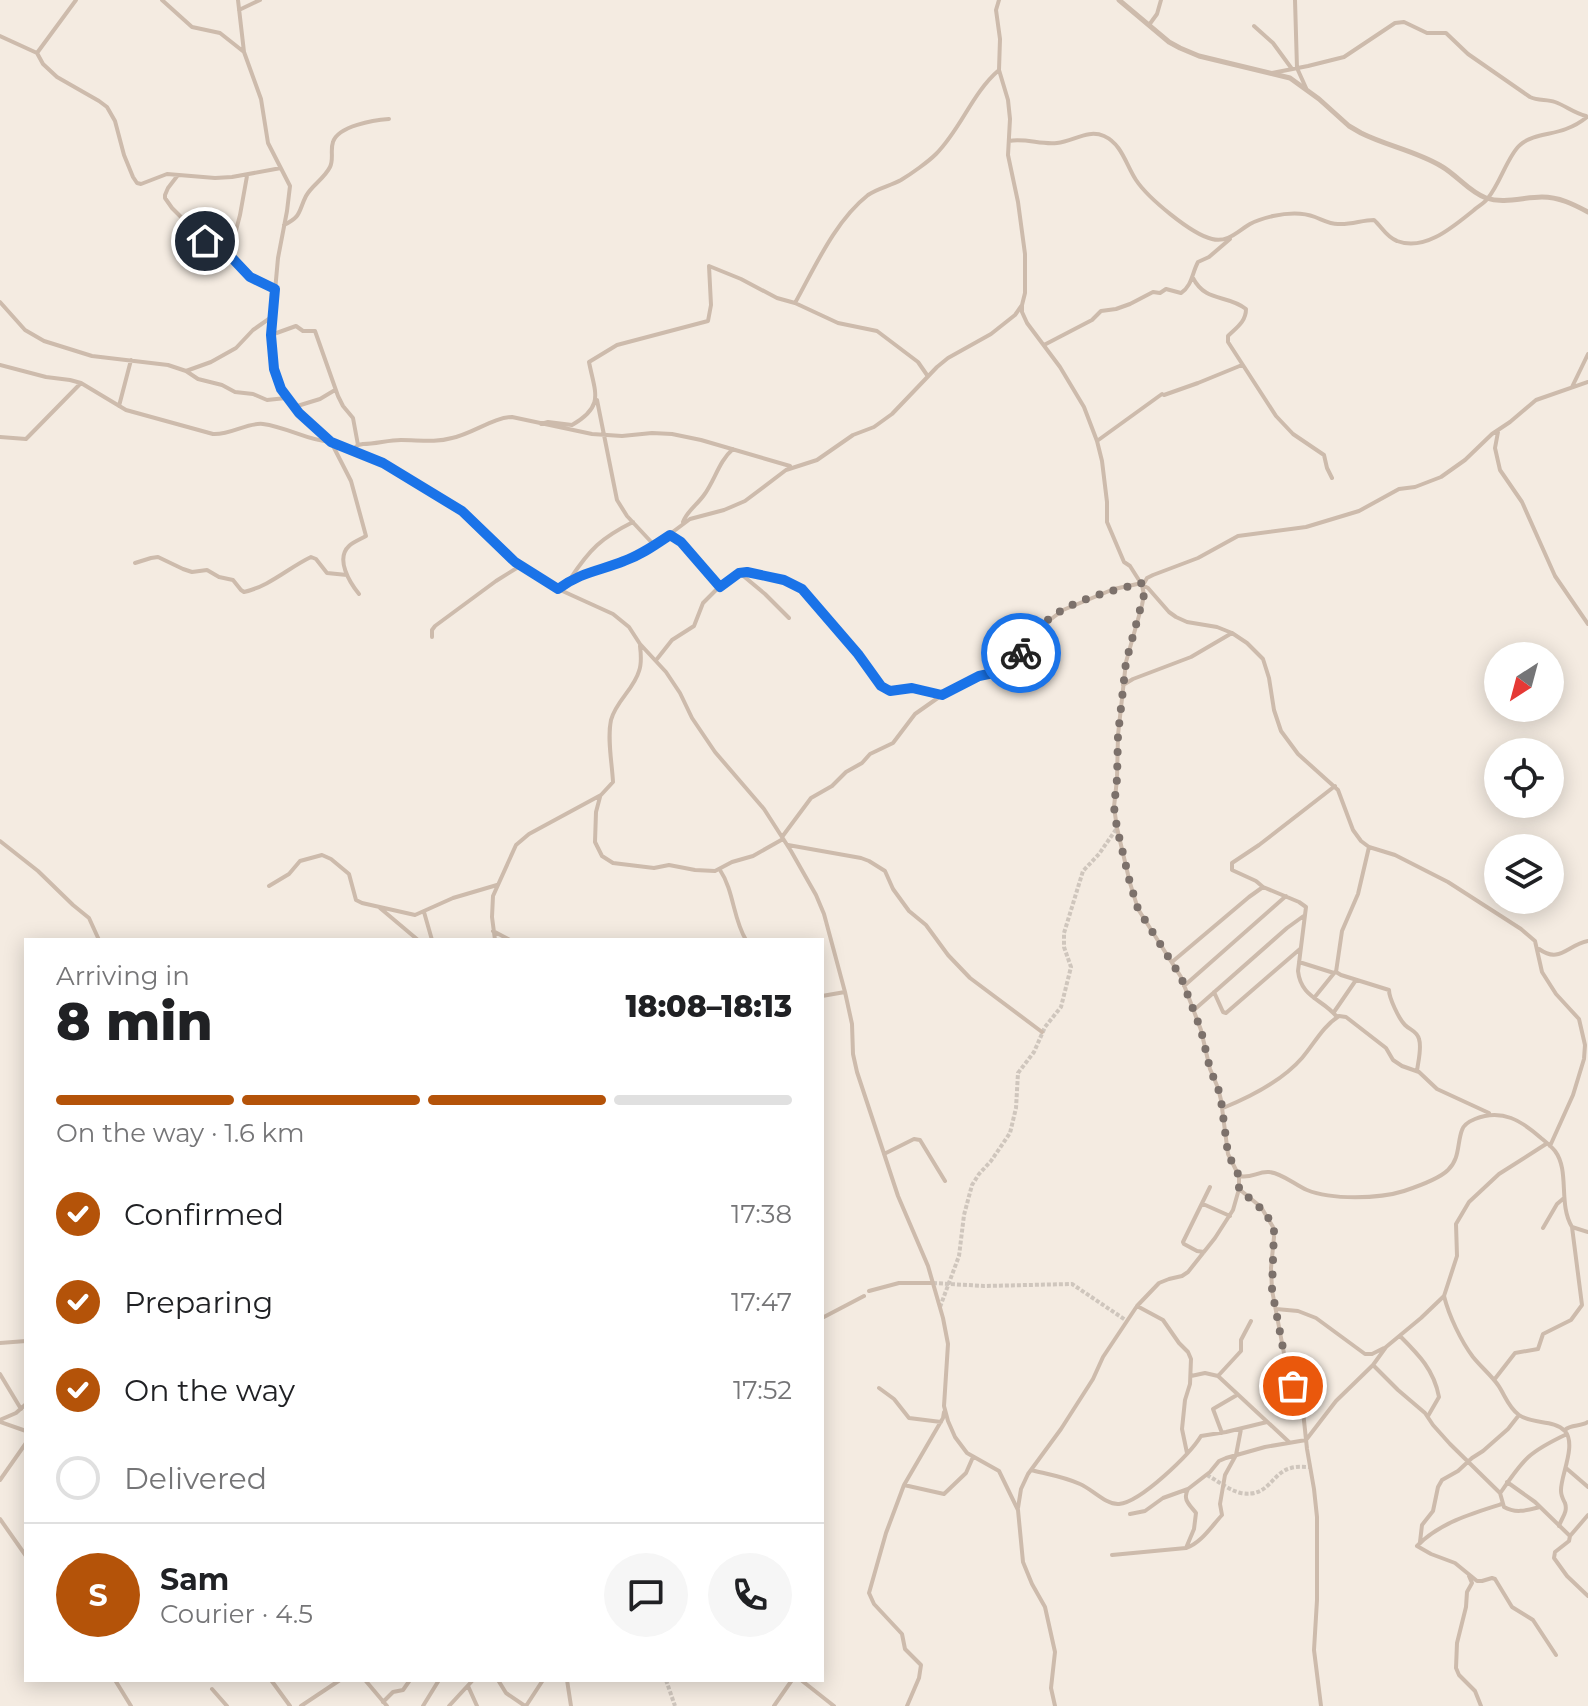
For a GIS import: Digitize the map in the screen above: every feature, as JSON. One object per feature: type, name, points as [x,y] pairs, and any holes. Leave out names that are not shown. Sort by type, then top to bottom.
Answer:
[{"type":"street","points":[[37,53],[76,0]]},
{"type":"street","points":[[162,0],[192,27],[220,33],[244,52]]},
{"type":"street","points":[[238,0],[244,52],[261,99],[268,143],[290,186],[278,258],[271,335],[277,381],[286,398],[331,442],[383,463],[462,511],[520,566],[558,589],[613,614],[629,627],[680,693],[715,752],[764,809],[816,895],[824,914],[852,1024],[854,1062],[901,1204],[928,1266],[947,1337],[945,1411],[904,1485],[871,1579],[869,1594],[871,1601],[902,1634],[905,1649],[921,1665],[907,1706]]},
{"type":"street","points":[[239,10],[260,0]]},
{"type":"street","points":[[999,0],[996,10],[1000,39],[999,70],[1009,109],[1008,155],[1025,254],[1022,312],[1084,407],[1097,441],[1105,482],[1107,522],[1124,562],[1176,617],[1232,633],[1263,659],[1277,721],[1286,739],[1310,766],[1335,786],[1353,830],[1361,841],[1448,882],[1529,935],[1537,947],[1542,972],[1556,994],[1579,1019],[1587,1044],[1573,1095],[1549,1145],[1499,1174],[1473,1198],[1456,1226],[1457,1256],[1444,1296],[1400,1336],[1386,1347],[1365,1354],[1316,1318],[1298,1311],[1276,1309]]},
{"type":"street","points":[[1119,0],[1169,42],[1199,56],[1290,78],[1349,126],[1441,165],[1488,199],[1555,198],[1576,204],[1588,212]]},
{"type":"street","points":[[1149,25],[1157,14],[1161,0]]},
{"type":"street","points":[[1294,69],[1295,0]]},
{"type":"street","points":[[1272,73],[1344,57],[1395,23],[1404,22],[1427,33],[1446,33],[1472,58],[1530,97],[1553,101],[1588,117]]},
{"type":"street","points":[[1254,26],[1273,43],[1307,90]]},
{"type":"street","points":[[0,36],[37,53],[43,64],[57,77],[99,101],[113,114],[135,182],[141,184],[167,174],[215,178],[247,176],[281,168]]},
{"type":"street","points":[[795,303],[850,212],[867,196],[899,181],[938,152],[988,79],[999,70]]},
{"type":"street","points":[[1044,345],[1092,320],[1101,311],[1130,304],[1153,292],[1160,293],[1166,289],[1181,293],[1185,291],[1198,262],[1209,257],[1231,237],[1272,216],[1300,214],[1343,225],[1374,220],[1398,242],[1427,241],[1440,235],[1488,199],[1521,144],[1537,136],[1567,129],[1588,117]]},
{"type":"street","points":[[284,225],[298,217],[308,192],[330,167],[332,146],[337,135],[365,122],[389,119]]},
{"type":"street","points":[[1009,141],[1026,139],[1059,143],[1092,133],[1107,137],[1118,147],[1138,183],[1156,202],[1202,236],[1218,240],[1231,237]]},
{"type":"street","points":[[178,175],[165,198],[183,220],[250,277],[275,289]]},
{"type":"street","points":[[229,257],[247,176]]},
{"type":"street","points":[[655,546],[617,500],[589,362],[617,345],[708,321],[711,305],[709,266],[845,325],[877,331],[918,362],[927,375]]},
{"type":"street","points":[[1193,278],[1201,291],[1246,309],[1242,323],[1228,336],[1228,342],[1276,416],[1293,434],[1324,455],[1332,478]]},
{"type":"street","points":[[0,302],[25,330],[44,341],[92,356],[168,365],[198,379],[267,400],[286,398]]},
{"type":"street","points":[[558,589],[580,575],[626,561],[655,546],[690,519],[745,501],[777,476],[793,467],[817,460],[853,435],[885,420],[927,375],[948,358],[1010,320],[1022,305]]},
{"type":"street","points":[[186,371],[236,348],[253,330],[273,316]]},
{"type":"street","points":[[271,335],[296,326],[303,331],[315,331],[335,390],[353,418],[358,445]]},
{"type":"street","points":[[1571,388],[1588,354]]},
{"type":"street","points":[[119,406],[131,360]]},
{"type":"street","points":[[0,365],[81,383],[119,406],[213,434],[261,424],[331,442]]},
{"type":"street","points":[[1097,441],[1163,394],[1242,365]]},
{"type":"street","points":[[601,795],[594,837],[607,860],[650,867],[669,865],[702,871],[720,870],[784,840],[811,798],[832,786],[870,754],[893,743],[912,717],[942,695],[979,676],[1012,666],[1038,629],[1063,610],[1114,589],[1142,584],[1153,575],[1198,558],[1238,536],[1306,527],[1359,511],[1399,489],[1415,487],[1441,477],[1536,400],[1588,382]]},
{"type":"street","points":[[0,437],[26,439],[81,383]]},
{"type":"street","points":[[294,407],[320,399],[335,390]]},
{"type":"street","points":[[541,424],[574,424],[591,408],[596,395]]},
{"type":"street","points":[[351,451],[358,445],[455,438],[502,417],[512,417],[584,433],[622,436],[672,434],[793,467]]},
{"type":"street","points":[[1499,428],[1495,448],[1500,470],[1530,517],[1555,576],[1588,624]]},
{"type":"street","points":[[331,442],[351,481],[366,536],[346,549],[344,561],[347,575],[359,594]]},
{"type":"street","points":[[725,447],[725,456]]},
{"type":"street","points":[[683,524],[685,516],[707,490],[725,456],[733,449]]},
{"type":"street","points":[[569,581],[590,550],[633,522]]},
{"type":"street","points":[[668,536],[678,539],[720,587]]},
{"type":"street","points":[[135,563],[155,557],[192,572],[207,570],[233,580],[244,592],[265,585],[311,557],[318,561],[324,572],[347,575]]},
{"type":"street","points":[[432,637],[435,626],[520,566]]},
{"type":"street","points":[[656,660],[672,640],[694,626],[703,603],[739,573],[747,572],[784,580],[806,593],[885,689],[912,688],[942,695]]},
{"type":"street","points":[[739,573],[789,618]]},
{"type":"street","points":[[1055,1706],[1051,1688],[1055,1652],[1045,1607],[1023,1562],[1018,1510],[1021,1489],[1137,1306],[1159,1283],[1185,1274],[1230,1216],[1239,1189],[1239,1176],[1228,1154],[1223,1108],[1210,1069],[1205,1041],[1172,962],[1138,909],[1117,828],[1114,801],[1117,740],[1126,662],[1144,595],[1142,584]]},
{"type":"street","points":[[1123,685],[1191,657],[1232,633]]},
{"type":"street","points":[[495,938],[492,909],[497,885],[516,845],[523,838],[601,795],[613,782],[611,721],[639,673],[640,644]]},
{"type":"street","points":[[1335,786],[1232,863],[1232,870],[1304,905],[1299,981],[1314,998],[1335,1014],[1346,1017],[1386,1048],[1393,1060],[1402,1066],[1417,1071],[1437,1089],[1491,1115]]},
{"type":"street","points":[[784,840],[861,858],[882,869],[905,905],[926,925],[954,962],[978,985],[1042,1032]]},
{"type":"street","points":[[0,841],[90,919],[98,938]]},
{"type":"street","points":[[1314,998],[1335,973],[1342,931],[1358,894],[1369,847]]},
{"type":"street","points":[[269,886],[289,874],[300,861],[322,855],[349,874],[356,900],[410,915],[497,885]]},
{"type":"street","points":[[720,870],[727,881],[745,938]]},
{"type":"street","points":[[1172,962],[1263,887]]},
{"type":"street","points":[[1184,986],[1286,896]]},
{"type":"street","points":[[378,907],[416,938]]},
{"type":"street","points":[[424,912],[431,938]]},
{"type":"street","points":[[1193,1010],[1305,915]]},
{"type":"street","points":[[493,931],[506,938]]},
{"type":"street","points":[[738,938],[741,931]]},
{"type":"street","points":[[1537,947],[1552,956],[1588,941]]},
{"type":"street","points":[[1214,992],[1226,1013],[1300,949]]},
{"type":"street","points":[[1299,962],[1389,990],[1389,998],[1401,1020],[1417,1033],[1420,1041],[1417,1071]]},
{"type":"street","points":[[1223,1108],[1281,1077],[1302,1058],[1356,980]]},
{"type":"street","points":[[824,996],[845,992]]},
{"type":"street","points":[[1581,1068],[1588,1069]]},
{"type":"street","points":[[1239,1176],[1247,1178],[1264,1172],[1272,1173],[1320,1195],[1395,1193],[1448,1170],[1455,1159],[1461,1133],[1471,1120],[1491,1115],[1517,1119],[1549,1145],[1560,1161],[1583,1298],[1571,1320],[1543,1334],[1538,1349],[1515,1353],[1494,1380]]},
{"type":"street","points":[[884,1154],[914,1139],[920,1140],[945,1181]]},
{"type":"street","points":[[1204,1252],[1190,1248],[1183,1242],[1210,1187]]},
{"type":"street","points":[[1239,1189],[1266,1213],[1274,1230],[1272,1290],[1286,1364],[1303,1411],[1317,1517],[1314,1650],[1321,1706]]},
{"type":"street","points":[[1543,1228],[1564,1198]]},
{"type":"street","points":[[1202,1203],[1230,1216]]},
{"type":"street","points":[[1572,1227],[1588,1232]]},
{"type":"street","points":[[869,1291],[899,1283],[933,1283]]},
{"type":"street","points":[[824,1317],[864,1296]]},
{"type":"street","points":[[1444,1296],[1472,1356],[1519,1415],[1531,1421],[1550,1423],[1566,1432],[1569,1444],[1561,1490],[1566,1511],[1559,1526]]},
{"type":"street","points":[[1137,1306],[1169,1325],[1191,1359],[1182,1429],[1187,1453]]},
{"type":"street","points":[[1218,1376],[1242,1350],[1241,1340],[1251,1321]]},
{"type":"street","points":[[1400,1336],[1424,1361],[1435,1382],[1439,1397],[1428,1416]]},
{"type":"street","points":[[0,1343],[24,1341]]},
{"type":"street","points":[[1130,1514],[1145,1511],[1163,1498],[1188,1489],[1222,1459],[1306,1440],[1336,1401],[1373,1365],[1386,1347]]},
{"type":"street","points":[[1373,1365],[1428,1416],[1467,1463],[1500,1493],[1502,1504],[1512,1511],[1540,1507]]},
{"type":"street","points":[[1191,1376],[1205,1373],[1218,1376],[1289,1442]]},
{"type":"street","points":[[0,1374],[21,1409]]},
{"type":"street","points":[[879,1388],[894,1399],[909,1418],[941,1422]]},
{"type":"street","points":[[1222,1433],[1213,1409],[1237,1395]]},
{"type":"street","points":[[0,1421],[24,1406]]},
{"type":"street","points":[[945,1411],[955,1437],[965,1450],[998,1469],[1018,1510]]},
{"type":"street","points":[[1519,1415],[1508,1429],[1439,1484],[1433,1511],[1422,1525],[1417,1546],[1455,1563],[1479,1581],[1492,1578],[1497,1581],[1512,1607],[1533,1620],[1556,1655]]},
{"type":"street","points":[[0,1421],[24,1430]]},
{"type":"street","points":[[1031,1470],[1080,1484],[1114,1503],[1122,1503],[1141,1494],[1165,1476],[1201,1436],[1267,1422]]},
{"type":"street","points":[[1500,1493],[1530,1453],[1566,1432],[1568,1427],[1588,1422]]},
{"type":"street","points":[[1112,1555],[1186,1548],[1194,1544],[1222,1515],[1220,1504],[1225,1475],[1236,1455],[1241,1429]]},
{"type":"street","points":[[0,1480],[24,1446]]},
{"type":"street","points":[[904,1485],[944,1494],[966,1473],[973,1457]]},
{"type":"street","points":[[1566,1468],[1588,1487]]},
{"type":"street","points":[[1507,1482],[1540,1507],[1570,1536]]},
{"type":"street","points":[[1186,1548],[1194,1529],[1196,1513],[1186,1499],[1188,1489]]},
{"type":"street","points":[[1420,1542],[1470,1514],[1502,1504]]},
{"type":"street","points":[[1588,1515],[1569,1541],[1555,1552],[1554,1558],[1588,1596]]},
{"type":"street","points":[[0,1519],[24,1553]]},
{"type":"street","points":[[1469,1573],[1472,1583],[1467,1592],[1457,1643],[1456,1668],[1475,1691],[1481,1706]]},
{"type":"street","points":[[116,1682],[131,1706]]},
{"type":"street","points":[[272,1682],[290,1706]]},
{"type":"street","points":[[301,1706],[337,1682]]},
{"type":"street","points":[[367,1682],[385,1704],[393,1692],[403,1690],[409,1682]]},
{"type":"street","points":[[423,1706],[438,1682]]},
{"type":"street","points":[[449,1706],[471,1682]]},
{"type":"street","points":[[499,1682],[506,1693],[525,1706],[542,1682]]},
{"type":"street","points":[[567,1682],[571,1706]]},
{"type":"street","points":[[774,1706],[791,1682]]},
{"type":"street","points":[[804,1682],[834,1706]]},
{"type":"street","points":[[468,1685],[477,1706]]},
{"type":"street","points":[[212,1689],[227,1706]]},
{"type":"tunnel","points":[[940,1307],[959,1256],[964,1215],[972,1185],[1010,1133],[1016,1108],[1018,1073],[1034,1052],[1045,1027],[1061,1007],[1071,967],[1064,947],[1064,933],[1083,871],[1117,828]]},
{"type":"tunnel","points":[[933,1283],[984,1286],[1072,1284],[1127,1321]]},
{"type":"tunnel","points":[[1207,1475],[1232,1490],[1250,1494],[1264,1489],[1284,1471],[1310,1467]]},
{"type":"tunnel","points":[[667,1682],[675,1706]]},
{"type":"way so far","points":[[1021,653],[1032,635],[1063,610],[1114,589],[1142,583],[1144,595],[1126,662],[1118,735],[1114,807],[1117,828],[1138,909],[1181,977],[1205,1041],[1210,1069],[1221,1100],[1228,1154],[1239,1176],[1239,1189],[1261,1207],[1274,1230],[1272,1290],[1293,1386]]},
{"type":"route","points":[[205,241],[233,259],[250,277],[275,289],[271,335],[274,369],[286,398],[299,413],[331,442],[383,463],[462,511],[515,562],[558,589],[580,575],[626,561],[670,535],[681,542],[720,587],[739,573],[747,572],[784,580],[802,589],[858,654],[874,678],[890,691],[912,688],[942,695],[979,676],[1003,671],[1012,666],[1021,653]]}]
